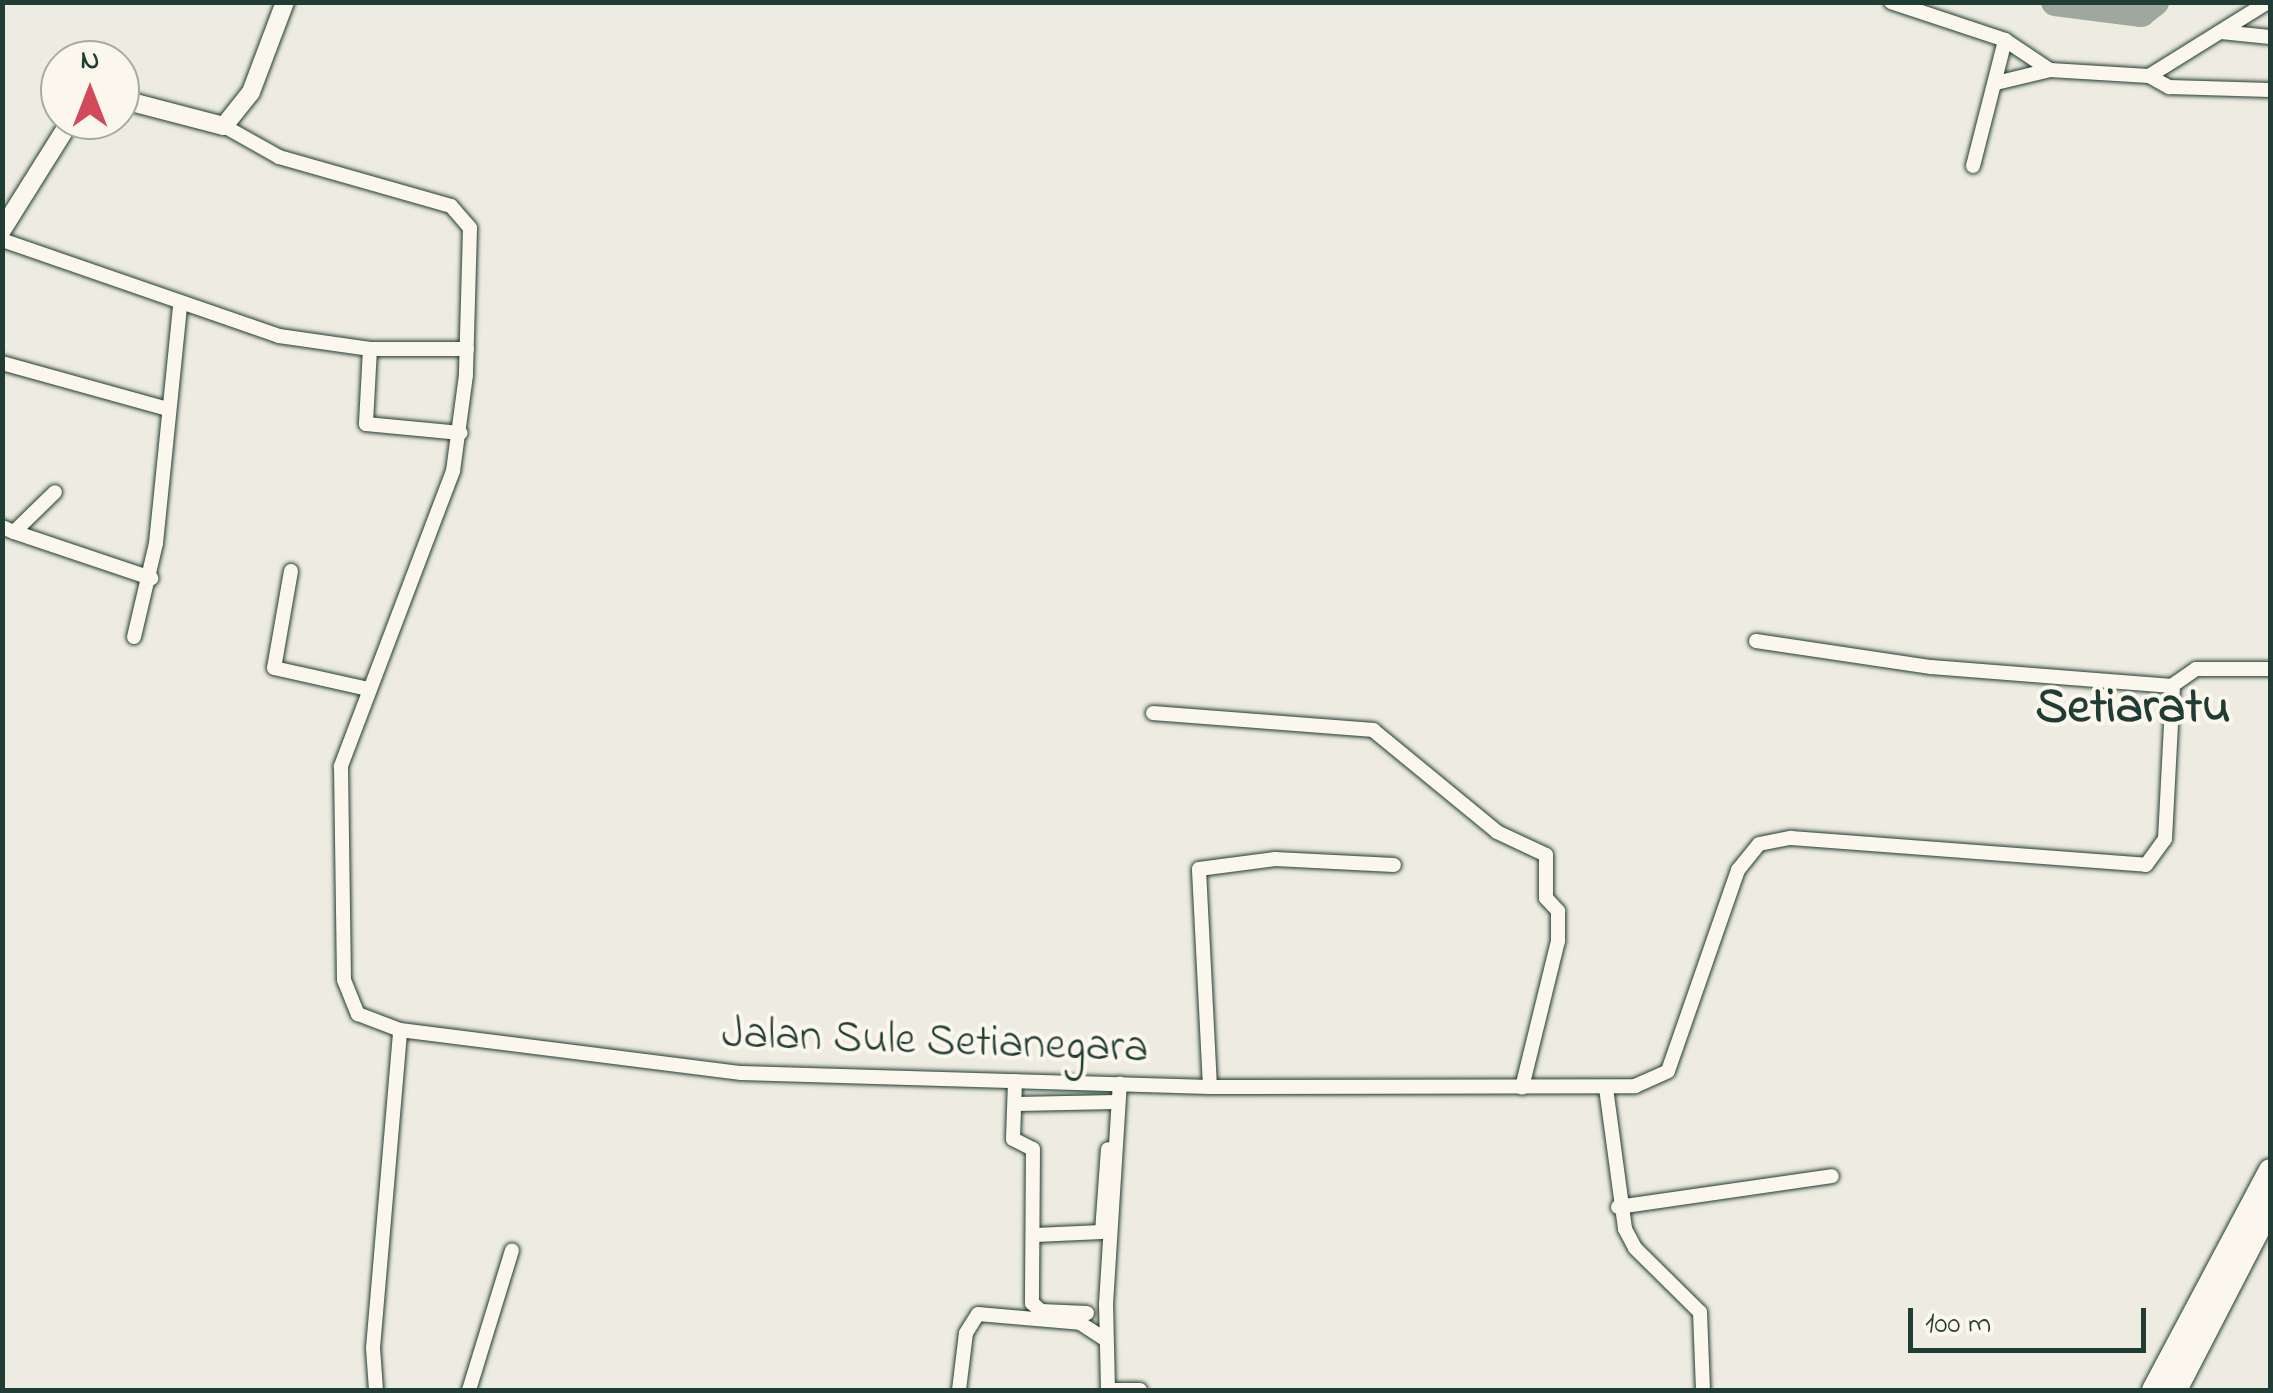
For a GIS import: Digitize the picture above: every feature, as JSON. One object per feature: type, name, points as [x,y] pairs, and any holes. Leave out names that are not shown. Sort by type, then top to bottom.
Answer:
[{"type":"main road","points":[[2153,1390],[2270,1170]]},
{"type":"main road","points":[[2176,1390],[2270,1208]]},
{"type":"street","points":[[140,103],[224,126],[251,92],[285,2]]},
{"type":"street","points":[[1891,2],[1936,8],[2005,40],[2050,70]]},
{"type":"street","points":[[2150,76],[2268,2]]},
{"type":"street","points":[[2220,32],[2270,37]]},
{"type":"street","points":[[1973,166],[2005,40]]},
{"type":"street","points":[[1996,84],[2050,70],[2150,76],[2173,88],[2270,90]]},
{"type":"street","name":"Jalan Sule Setianegara","points":[[224,126],[279,157],[460,212],[472,239],[461,433],[432,533],[341,766],[342,968],[358,1014],[400,1030],[691,1071],[1210,1088],[1606,1088],[1658,1081],[1668,1071],[1738,870],[1766,840],[2153,861],[2164,839],[2172,686]]},
{"type":"street","points":[[2,230],[58,140]]},
{"type":"street","points":[[2,240],[180,306],[280,336],[370,349],[467,349]]},
{"type":"street","points":[[134,637],[151,578],[180,306]]},
{"type":"street","points":[[370,349],[366,424],[461,433]]},
{"type":"street","points":[[2,363],[168,408]]},
{"type":"street","points":[[8,529],[54,492]]},
{"type":"street","points":[[8,529],[151,578]]},
{"type":"street","points":[[291,571],[274,668],[368,689]]},
{"type":"street","points":[[1756,641],[1930,667],[2172,686],[2196,670],[2270,669]]},
{"type":"street","points":[[1153,713],[1373,730],[1497,832],[1546,856],[1546,898],[1558,910],[1558,942],[1522,1088]]},
{"type":"street","points":[[1210,1088],[1198,869],[1275,859],[1394,865]]},
{"type":"street","points":[[376,1390],[373,1348],[400,1030]]},
{"type":"street","points":[[1015,1081],[1013,1139],[1034,1150],[1034,1308],[1086,1313]]},
{"type":"street","points":[[1120,1083],[1106,1340],[1108,1390],[1140,1390]]},
{"type":"street","points":[[1606,1088],[1618,1207],[1635,1248],[1700,1312],[1703,1390]]},
{"type":"street","points":[[1016,1104],[1116,1102]]},
{"type":"street","points":[[1035,1235],[1102,1232],[1108,1149]]},
{"type":"street","points":[[1618,1207],[1832,1176]]},
{"type":"street","points":[[469,1390],[512,1250]]},
{"type":"street","points":[[960,1390],[966,1333],[978,1314],[1080,1323],[1106,1340]]},
{"type":"waterway","points":[[2055,2],[2141,13],[2155,2]]},
{"type":"district","name":"Setiaratu","points":[[2133,709]]}]
